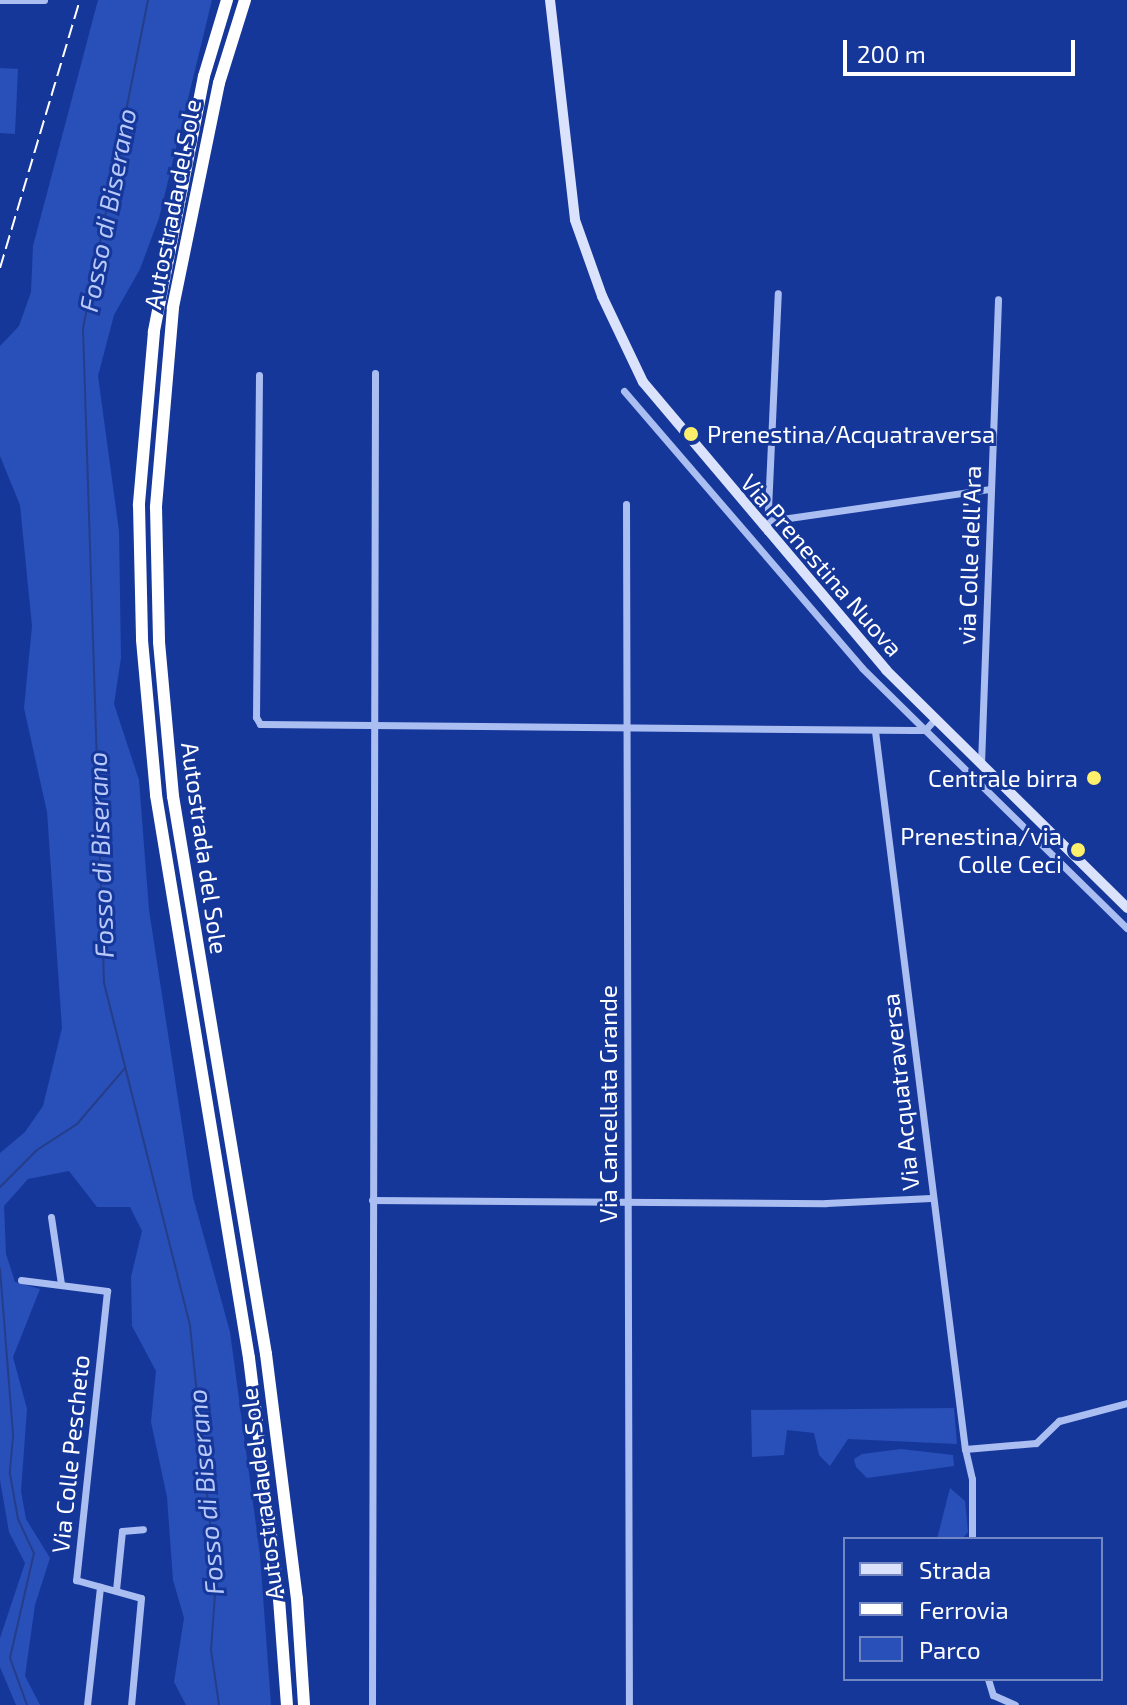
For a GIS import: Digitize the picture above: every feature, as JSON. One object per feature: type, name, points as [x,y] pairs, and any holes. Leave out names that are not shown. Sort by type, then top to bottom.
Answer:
[{"type":"highway","name":"Autostrada del Sole","points":[[227,0],[200,91],[154,332],[139,505],[142,640],[156,795],[249,1358],[279,1599],[287,1705]]},
{"type":"highway","name":"Autostrada del Sole","points":[[245,0],[205,140],[173,308],[156,507],[159,642],[178,827],[266,1354],[297,1599],[304,1705]]},
{"type":"main road","name":"Via Prenestina Nuova","points":[[550,0],[573,211],[602,296],[654,398],[767,533],[934,720],[1127,908]]},
{"type":"street","points":[[0,0],[44,1]]},
{"type":"street","points":[[767,533],[778,293]]},
{"type":"street","name":"via Colle dell'Ara","points":[[981,765],[998,299]]},
{"type":"street","points":[[372,1705],[375,373]]},
{"type":"street","points":[[259,375],[256,719],[262,725],[875,731],[925,730],[934,720]]},
{"type":"street","points":[[624,391],[840,644],[1127,928]]},
{"type":"street","points":[[768,521],[991,489]]},
{"type":"street","name":"Via Cancellata Grande","points":[[626,504],[631,730],[629,1705]]},
{"type":"street","name":"Via Acquatraversa","points":[[875,731],[897,874],[931,1198],[965,1449],[972,1479],[972,1537]]},
{"type":"street","points":[[372,1200],[931,1198]]},
{"type":"street","points":[[51,1217],[61,1284]]},
{"type":"street","name":"Via Colle Pescheto","points":[[21,1280],[107,1291],[76,1580],[100,1587]]},
{"type":"street","points":[[965,1449],[1036,1443],[1059,1421],[1127,1403]]},
{"type":"street","points":[[116,1590],[122,1531],[143,1529]]},
{"type":"street","points":[[87,1705],[100,1587],[137,1594],[142,1600],[131,1705]]},
{"type":"street","points":[[989,1681],[993,1695],[1015,1705]]},
{"type":"green space","points":[[98,0],[212,0],[159,218],[140,269],[114,315],[98,376],[119,531],[121,658],[114,704],[139,780],[149,910],[193,1197],[230,1332],[260,1555],[271,1705],[186,1705],[174,1682],[184,1618],[173,1580],[167,1497],[151,1422],[156,1371],[132,1326],[131,1277],[142,1231],[130,1207],[97,1207],[69,1171],[28,1179],[4,1206],[6,1254],[15,1282],[40,1289],[13,1357],[27,1409],[21,1491],[26,1519],[50,1558],[35,1605],[25,1676],[40,1705],[16,1705],[0,1667],[0,1638],[25,1563],[9,1532],[0,1480],[0,1153],[25,1132],[43,1106],[62,1028],[47,812],[24,708],[32,626],[20,505],[0,456],[0,346],[19,326],[31,292],[33,246]]},
{"type":"green space","points":[[0,68],[18,69],[15,134],[0,133]]},
{"type":"green space","points":[[954,1408],[957,1444],[848,1439],[830,1466],[819,1455],[814,1433],[787,1430],[784,1455],[752,1457],[751,1410]]},
{"type":"green space","points":[[901,1449],[953,1455],[954,1466],[867,1478],[856,1467],[854,1459],[862,1454]]},
{"type":"green space","points":[[950,1488],[965,1501],[968,1532],[964,1537],[938,1537]]},
{"type":"waterway","name":"Fosso di Biserano","points":[[148,0],[83,329],[104,983],[190,1326],[216,1580],[211,1650],[219,1705]]},
{"type":"waterway","points":[[0,1187],[37,1150],[77,1124],[125,1068]]},
{"type":"waterway","points":[[0,1269],[13,1436],[10,1474],[18,1519],[34,1553],[10,1658],[27,1705]]},
{"type":"railway","points":[[0,268],[80,0]]},
{"type":"place","name":"Prenestina/Acquatraversa","points":[[691,434]]},
{"type":"place","name":"Centrale birra","points":[[1094,778]]},
{"type":"place","name":"Prenestina/via Colle Ceci","points":[[1078,850]]}]
